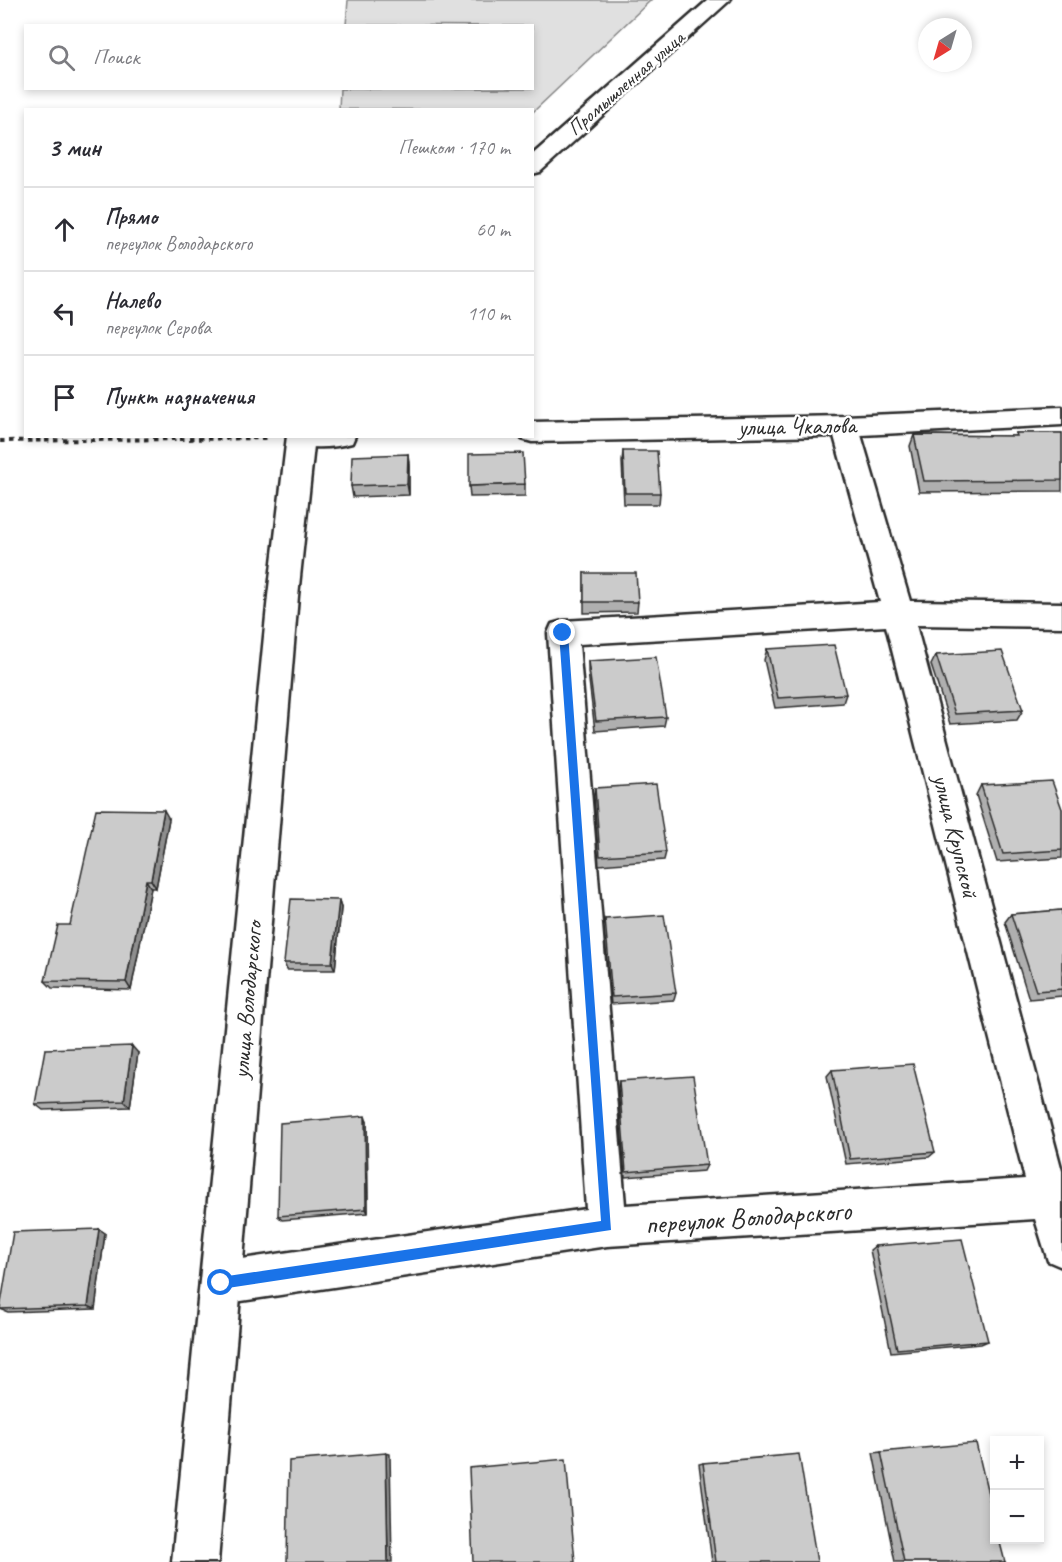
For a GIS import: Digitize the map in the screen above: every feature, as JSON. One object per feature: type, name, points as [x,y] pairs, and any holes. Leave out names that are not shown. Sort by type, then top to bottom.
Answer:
[{"type":"street","name":"Промышленная улица","points":[[534,164],[720,0]]},
{"type":"street","name":"улица Чкалова","points":[[534,432],[844,426],[1062,416]]},
{"type":"street","name":"улица Крупской","points":[[844,426],[898,613],[1056,1198],[1062,1247]]},
{"type":"street","name":"улица Володарского","points":[[195,1562],[283,596],[301,438]]},
{"type":"street","points":[[607,1226],[563,633],[898,613],[1062,615]]},
{"type":"street","name":"переулок Володарского","points":[[221,1283],[607,1226],[1056,1198]]},
{"type":"path","points":[[0,441],[226,438]]},
{"type":"shaded area","points":[[348,0],[651,0],[534,111],[534,108],[339,108],[340,90],[534,90],[534,24],[346,24]]},
{"type":"building","points":[[1016,433],[1062,433],[1062,480],[924,481],[914,435],[1017,436]]},
{"type":"building","points":[[623,451],[657,451],[660,493],[625,493]]},
{"type":"building","points":[[523,453],[525,484],[469,486],[469,454]]},
{"type":"building","points":[[408,454],[407,484],[351,486],[352,456]]},
{"type":"building","points":[[584,573],[636,573],[638,602],[584,602]]},
{"type":"building","points":[[834,645],[846,694],[778,698],[767,649]]},
{"type":"building","points":[[1002,651],[1023,710],[955,714],[936,655]]},
{"type":"building","points":[[656,657],[666,717],[596,721],[588,661]]},
{"type":"building","points":[[1052,781],[1062,809],[1062,850],[1003,854],[981,785]]},
{"type":"building","points":[[656,784],[666,852],[600,856],[595,788]]},
{"type":"building","points":[[96,809],[164,810],[151,880],[146,880],[126,982],[45,981],[58,925],[70,925]]},
{"type":"building","points":[[291,899],[339,900],[332,963],[284,963]]},
{"type":"building","points":[[1062,910],[1062,989],[1036,991],[1011,914]]},
{"type":"building","points":[[664,915],[676,993],[612,997],[605,919]]},
{"type":"building","points":[[132,1046],[124,1101],[35,1104],[45,1049]]},
{"type":"building","points":[[913,1064],[935,1152],[850,1159],[832,1070]]},
{"type":"building","points":[[693,1076],[707,1165],[626,1172],[619,1081]]},
{"type":"building","points":[[365,1116],[366,1209],[278,1216],[280,1123]]},
{"type":"building","points":[[99,1229],[88,1306],[0,1309],[13,1232]]},
{"type":"building","points":[[962,1239],[988,1341],[897,1349],[875,1246]]},
{"type":"building","points":[[976,1443],[990,1502],[990,1544],[1000,1544],[1005,1562],[904,1562],[881,1452]]},
{"type":"building","points":[[386,1453],[388,1562],[287,1562],[289,1461]]},
{"type":"building","points":[[799,1454],[817,1562],[716,1562],[703,1463]]},
{"type":"building","points":[[566,1459],[575,1562],[473,1562],[469,1468]]},
{"type":"route","points":[[221,1283],[607,1226],[563,633]]}]
